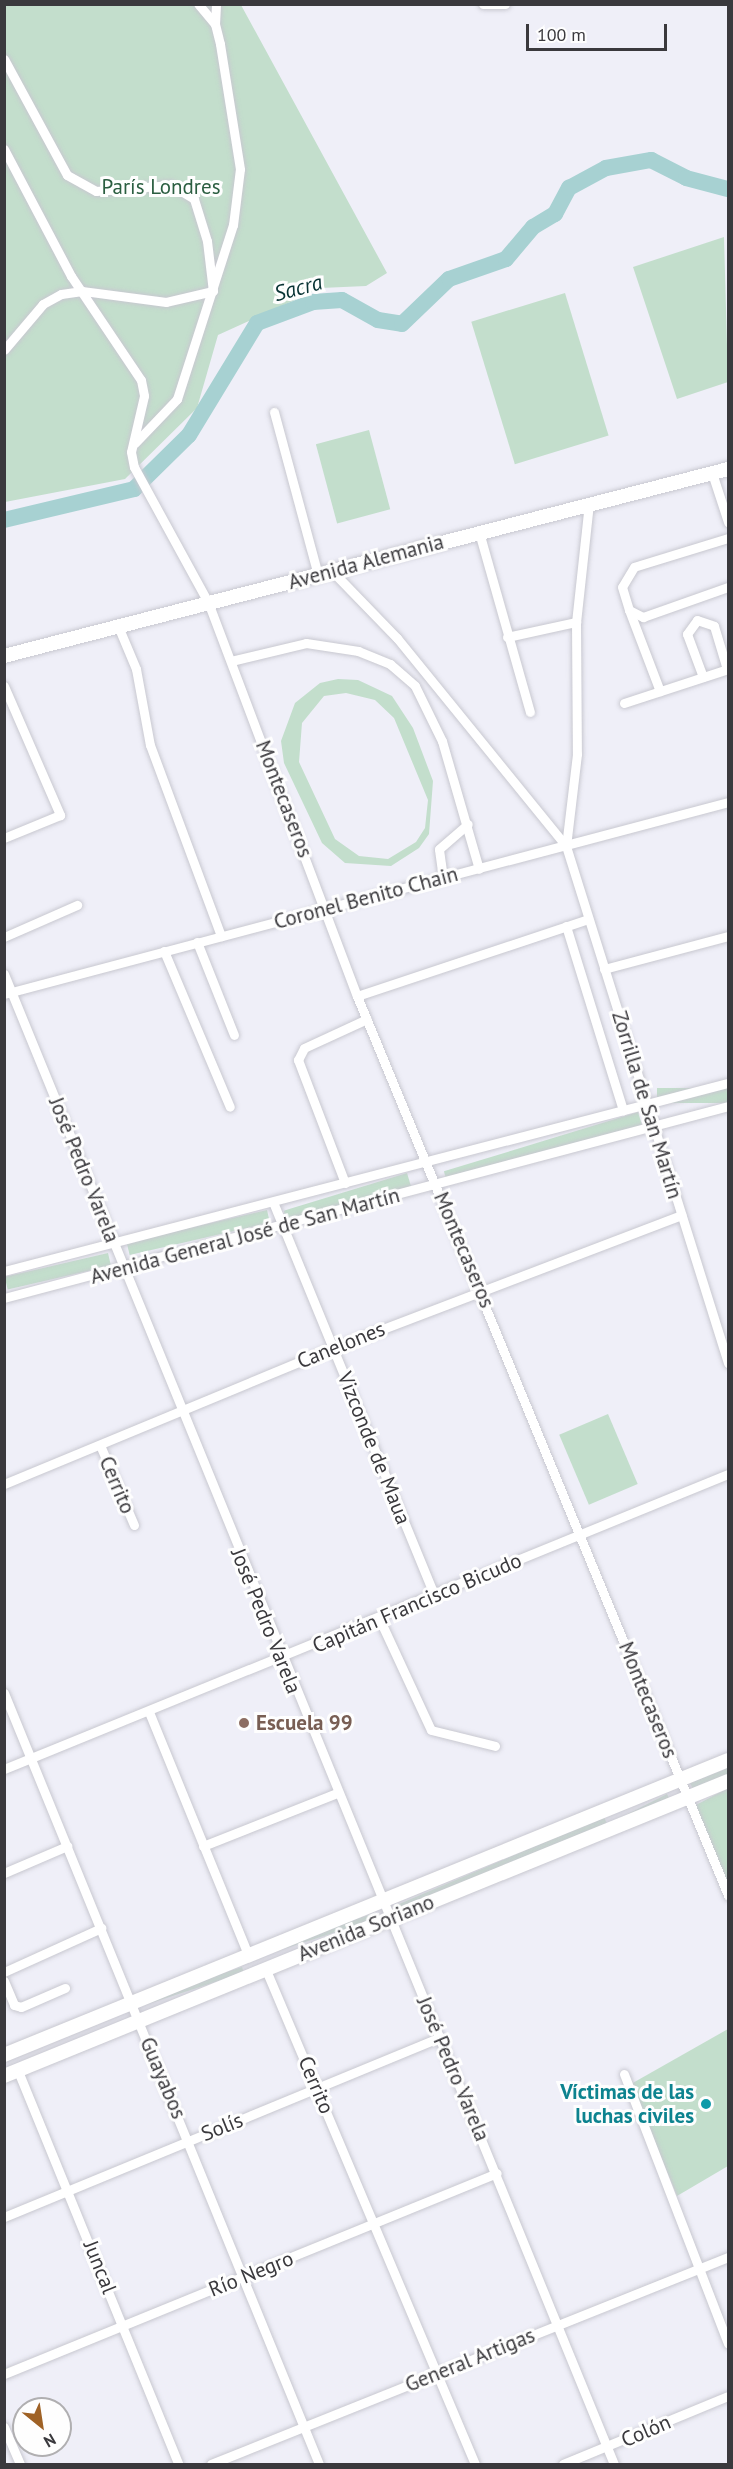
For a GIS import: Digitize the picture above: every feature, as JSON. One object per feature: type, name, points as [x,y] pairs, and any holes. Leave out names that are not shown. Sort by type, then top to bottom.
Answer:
[{"type":"street","points":[[198,4],[215,24]]},
{"type":"street","points":[[133,445],[177,399],[233,225],[240,169],[215,24],[216,4]]},
{"type":"street","points":[[483,4],[505,4]]},
{"type":"street","points":[[4,58],[67,175],[96,191],[171,185],[194,199],[207,241],[213,291]]},
{"type":"street","points":[[4,149],[82,291],[141,380],[144,396],[133,445]]},
{"type":"street","points":[[4,350],[43,304],[82,291],[166,302],[213,291]]},
{"type":"street","points":[[274,412],[318,575]]},
{"type":"street","name":"Montecaseros","points":[[133,445],[134,467],[208,602],[326,908],[357,996],[481,1290],[687,1798],[729,1895]]},
{"type":"street","name":"Avenida Alemania","points":[[4,656],[208,602],[333,572],[589,503],[729,469]]},
{"type":"street","points":[[712,473],[729,522]]},
{"type":"street","name":"Zorrilla de San Martín","points":[[566,846],[577,754],[576,622],[589,503]]},
{"type":"street","points":[[479,532],[530,712]]},
{"type":"street","points":[[660,691],[622,587],[634,567],[729,538]]},
{"type":"street","name":"Zorrilla de San Martín","points":[[333,572],[397,638],[566,846],[645,1105],[725,1343],[729,1363]]},
{"type":"street","points":[[629,610],[643,617],[729,587]]},
{"type":"street","points":[[624,703],[728,669],[714,626],[697,620],[687,634],[703,677]]},
{"type":"street","points":[[507,637],[576,622]]},
{"type":"street","points":[[118,626],[135,669],[150,745],[221,936]]},
{"type":"street","points":[[231,661],[306,643],[358,651],[390,664],[416,686],[442,741],[468,824],[479,869]]},
{"type":"street","points":[[4,686],[60,815],[4,838]]},
{"type":"street","name":"Coronel Benito Chain","points":[[8,993],[729,802]]},
{"type":"street","points":[[443,878],[440,849],[468,824]]},
{"type":"street","points":[[4,937],[77,905]]},
{"type":"street","points":[[357,996],[588,920]]},
{"type":"street","points":[[567,926],[623,1110]]},
{"type":"street","points":[[604,969],[729,936]]},
{"type":"street","points":[[197,942],[234,1035]]},
{"type":"street","points":[[164,951],[230,1107]]},
{"type":"street","name":"José Pedro Varela","points":[[4,974],[8,993],[183,1412],[281,1660],[497,2173],[606,2447],[615,2464]]},
{"type":"street","points":[[345,1182],[298,1060],[304,1048],[367,1019]]},
{"type":"street","name":"Avenida General José de San Martín","points":[[4,1271],[729,1083]]},
{"type":"street","name":"Avenida General José de San Martín","points":[[4,1298],[437,1186],[729,1106]]},
{"type":"street","name":"Vizconde de Maua","points":[[273,1202],[434,1594]]},
{"type":"street","name":"Canelones","points":[[4,1484],[183,1412],[333,1348],[681,1215]]},
{"type":"street","name":"Cerrito","points":[[100,1445],[134,1525]]},
{"type":"street","name":"Capitán Francisco Bicudo","points":[[4,1769],[281,1660],[434,1594],[729,1474]]},
{"type":"street","points":[[379,1618],[430,1730],[495,1746]]},
{"type":"street","name":"Guayabos","points":[[4,1693],[189,2141],[319,2464]]},
{"type":"street","name":"Cerrito","points":[[149,1712],[248,1954],[266,1970],[318,2088],[435,2375],[475,2464]]},
{"type":"street","name":"Avenida Soriano","points":[[4,2055],[729,1760]]},
{"type":"street","name":"Avenida Soriano","points":[[4,2076],[729,1781]]},
{"type":"street","points":[[203,1846],[337,1793]]},
{"type":"street","points":[[611,1809],[618,1826]]},
{"type":"street","points":[[4,1873],[67,1846]]},
{"type":"street","points":[[4,1972],[101,1928]]},
{"type":"street","points":[[4,1981],[14,2005],[21,2007],[65,1988]]},
{"type":"street","name":"Solís","points":[[4,2217],[440,2037]]},
{"type":"street","name":"Juncal","points":[[18,2071],[70,2191],[178,2464]]},
{"type":"street","points":[[624,2074],[729,2344]]},
{"type":"street","name":"Río Negro","points":[[4,2374],[497,2173]]},
{"type":"street","name":"General Artigas","points":[[212,2464],[729,2257]]},
{"type":"street","name":"Colón","points":[[564,2464],[729,2396]]},
{"type":"street","points":[[4,2427],[20,2464]]},
{"type":"green space","name":"París Londres","points":[[5,5],[241,5],[387,273],[366,286],[321,288],[218,335],[197,408],[125,479],[5,502]]},
{"type":"green space","points":[[724,237],[728,382],[677,399],[633,267]]},
{"type":"green space","points":[[565,293],[609,435],[515,464],[471,322]]},
{"type":"green space","points":[[369,430],[390,509],[337,523],[316,444]]},
{"type":"green space","points":[[338,679],[358,680],[392,696],[413,728],[433,781],[429,834],[419,848],[391,866],[345,863],[322,843],[284,763],[281,741],[295,703],[320,683]],"holes":[[[346,693],[375,700],[394,718],[428,800],[425,828],[416,842],[388,859],[359,856],[335,839],[299,762],[302,723],[324,696]]]},
{"type":"green space","points":[[657,1088],[728,1088],[728,1103],[657,1103]]},
{"type":"green space","points":[[638,1112],[642,1125],[448,1185],[444,1171]]},
{"type":"green space","points":[[407,1173],[411,1186],[288,1224],[284,1211]]},
{"type":"green space","points":[[267,1210],[270,1223],[130,1255],[127,1242]]},
{"type":"green space","points":[[108,1253],[111,1266],[8,1290],[5,1277]]},
{"type":"green space","points":[[608,1414],[638,1484],[589,1505],[559,1435]]},
{"type":"green space","points":[[728,1768],[728,1776],[694,1791],[690,1783]]},
{"type":"green space","points":[[728,1788],[728,1886],[694,1806]]},
{"type":"green space","points":[[667,1794],[670,1800],[620,1826],[617,1819]]},
{"type":"green space","points":[[604,1817],[607,1824],[396,1914],[393,1906]]},
{"type":"green space","points":[[375,1913],[377,1919],[267,1955],[265,1949]]},
{"type":"green space","points":[[242,1967],[244,1973],[139,2007],[137,2001]]},
{"type":"green space","points":[[728,2029],[728,2166],[677,2196],[631,2084]]},
{"type":"waterway","name":"Sacra","points":[[4,520],[134,489],[189,435],[257,323],[313,302],[342,300],[378,320],[402,324],[449,279],[506,259],[533,227],[555,214],[569,188],[606,168],[651,160],[686,178],[728,189]]},
{"type":"place","name":"Escuela 99","points":[[244,1723]]},
{"type":"place","name":"Víctimas de las luchas civiles","points":[[706,2104]]}]
